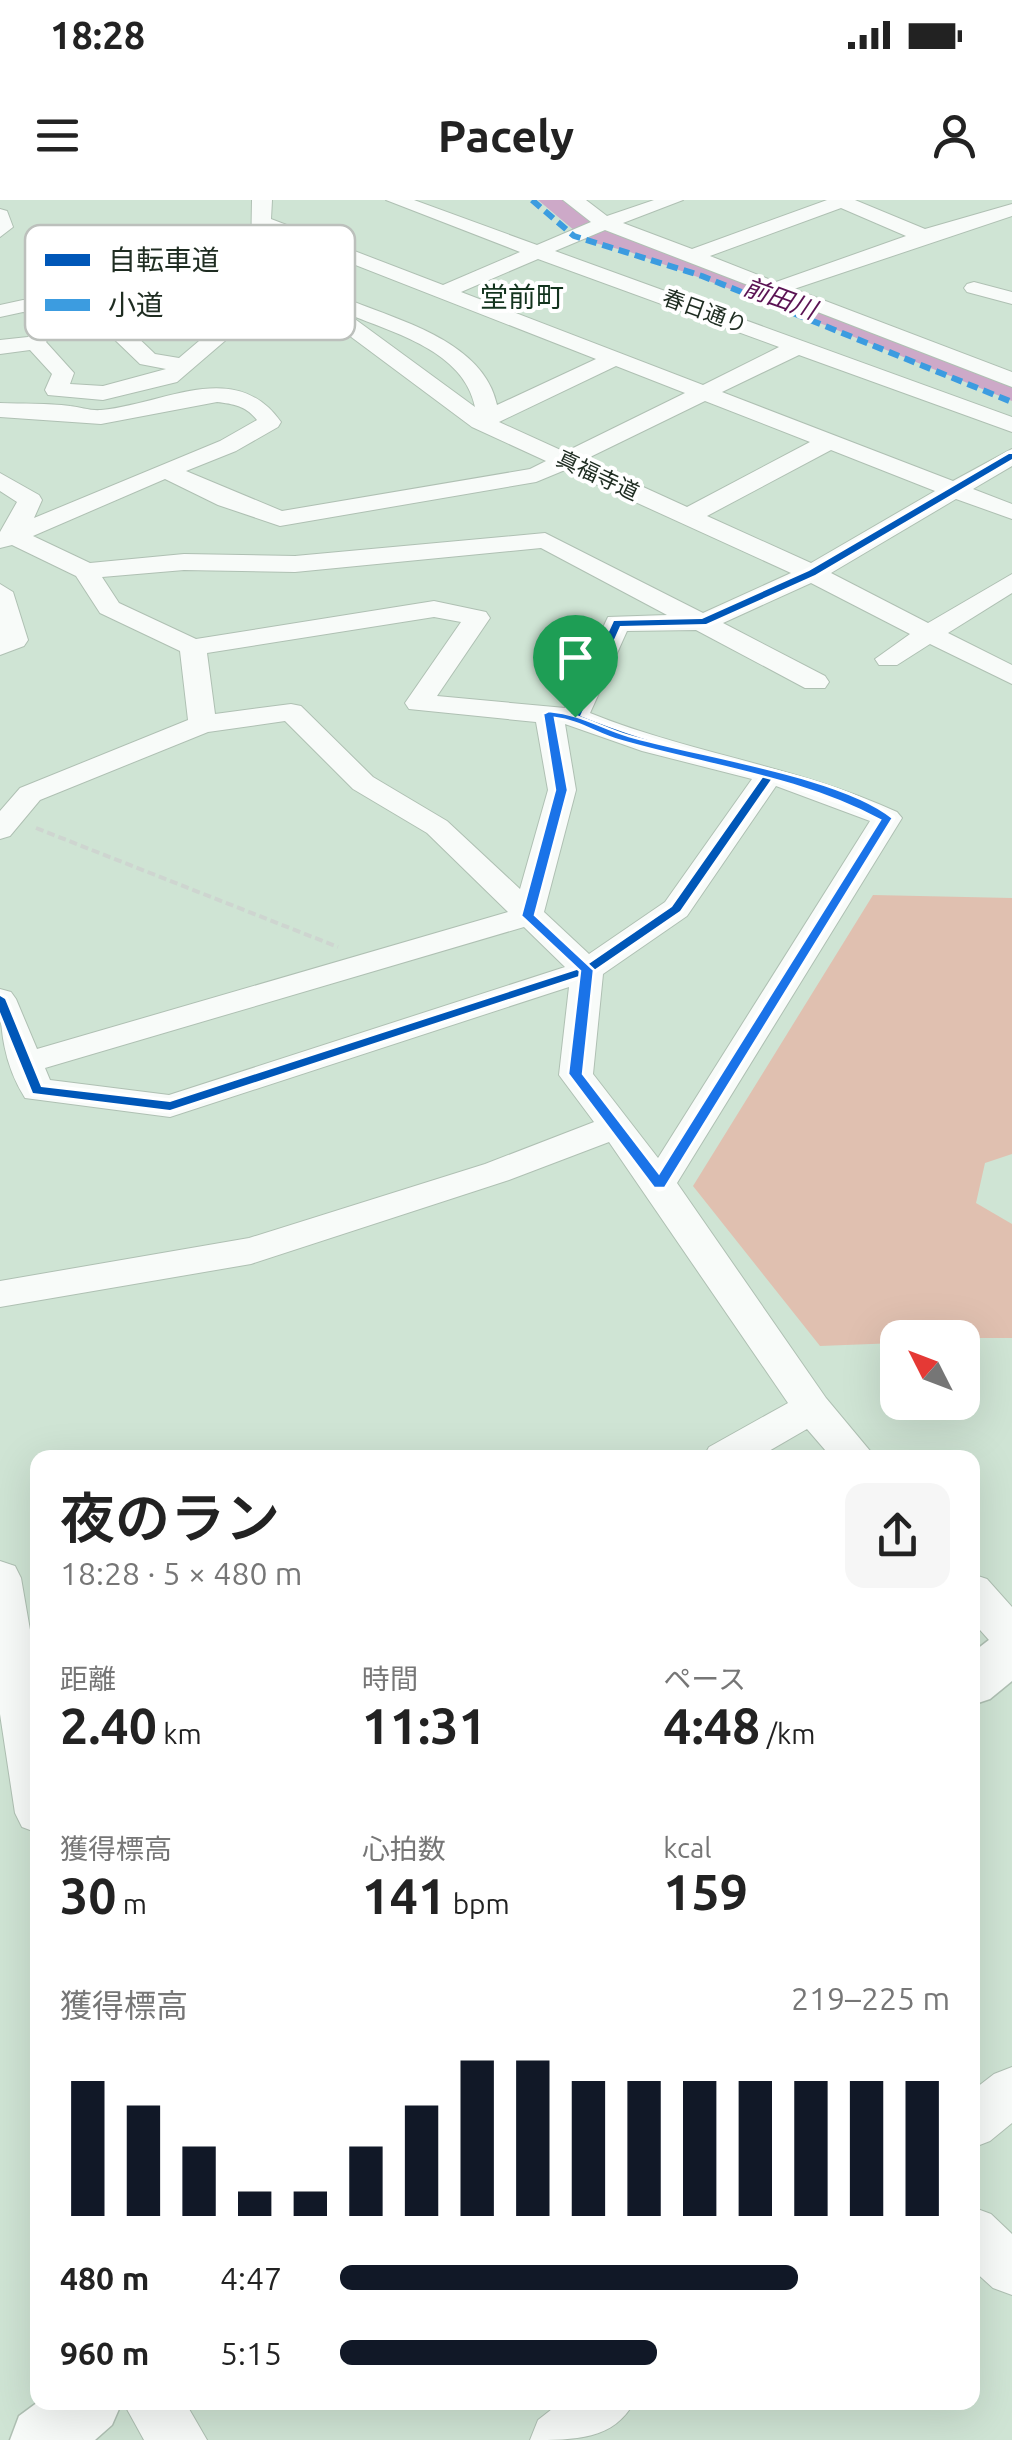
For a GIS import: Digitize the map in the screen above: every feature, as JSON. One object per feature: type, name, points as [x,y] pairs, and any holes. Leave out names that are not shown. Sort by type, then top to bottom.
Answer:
[{"type":"main road","points":[[980,1676],[1012,1650]]},
{"type":"main road","points":[[43,2440],[79,2410]]},
{"type":"street","name":"春日通り","points":[[396,200],[1012,426]]},
{"type":"street","points":[[573,200],[605,222],[1012,380]]},
{"type":"street","points":[[443,292],[605,222],[673,200]]},
{"type":"street","points":[[695,255],[841,200],[924,236]]},
{"type":"street","points":[[780,287],[924,236],[1012,210]]},
{"type":"street","points":[[262,211],[292,225]]},
{"type":"street","points":[[0,217],[4,226],[0,231]]},
{"type":"street","points":[[355,255],[1012,512]]},
{"type":"street","points":[[355,287],[392,272]]},
{"type":"street","points":[[974,288],[1012,298]]},
{"type":"street","points":[[0,311],[25,306]]},
{"type":"street","points":[[355,314],[440,345],[482,387],[484,420],[616,358]]},
{"type":"street","name":"真福寺道","points":[[355,326],[484,420],[812,573],[1012,676]]},
{"type":"street","points":[[0,347],[37,340]]},
{"type":"street","points":[[127,340],[145,357],[184,365]]},
{"type":"street","points":[[35,343],[63,373],[56,390],[110,392],[169,377],[213,340]]},
{"type":"street","points":[[166,470],[227,500],[280,519],[536,476],[800,346]]},
{"type":"street","points":[[0,410],[100,417],[177,398],[208,396],[253,404],[270,422],[228,446],[7,539]]},
{"type":"street","points":[[688,516],[830,441]]},
{"type":"street","points":[[528,916],[562,790],[562,716],[617,623],[703,622],[812,573],[1012,456]]},
{"type":"street","points":[[0,480],[30,500],[7,539]]},
{"type":"street","points":[[7,539],[86,571],[184,562],[294,564],[545,540],[816,682]]},
{"type":"street","points":[[86,571],[109,608],[192,647],[434,609],[477,618],[419,702],[562,716],[620,738],[843,795],[887,818],[659,1184]]},
{"type":"street","points":[[888,659],[1012,582]]},
{"type":"street","points":[[0,592],[15,640],[0,647]]},
{"type":"street","points":[[192,647],[202,724]]},
{"type":"street","points":[[4,820],[30,794],[202,724],[291,712],[364,782],[437,827],[587,970]]},
{"type":"street","points":[[0,999],[36,1090],[170,1106],[587,970],[676,908],[770,774]]},
{"type":"street","points":[[25,1063],[528,916]]},
{"type":"street","points":[[587,970],[576,1074],[659,1184],[812,1408],[849,1450]]},
{"type":"street","points":[[0,1294],[252,1251],[497,1172],[614,1127]]},
{"type":"street","points":[[737,1450],[812,1408]]},
{"type":"street","points":[[0,1578],[27,1786]]},
{"type":"street","points":[[980,1599],[1012,1636]]},
{"type":"street","points":[[980,2116],[1012,2091]]},
{"type":"street","points":[[980,2240],[1012,2269]]},
{"type":"street","points":[[156,2410],[180,2440]]},
{"type":"street","points":[[558,2440],[597,2410]]},
{"type":"path","points":[[4,820],[376,961]]},
{"type":"shaded area","points":[[873,895],[1012,898],[1012,1154],[985,1163],[976,1203],[1012,1224],[1012,1338],[980,1338],[980,1320],[880,1320],[880,1344],[820,1346],[693,1186]]},
{"type":"waterway","name":"前田川","points":[[552,200],[597,235],[640,246],[801,304],[1012,391]]},
{"type":"marked path","points":[[532,200],[574,236],[702,276],[1012,402]]},
{"type":"cycle path","points":[[659,1184],[887,818],[811,787],[652,745],[575,717],[617,623],[703,622],[812,573],[1012,456]]},
{"type":"cycle path","points":[[0,999],[37,1090],[170,1106],[587,970],[676,909],[770,774]]},
{"type":"district","name":"堂前町","points":[[522,297]]},
{"type":"route","points":[[549,714],[575,717],[620,738],[843,795],[887,818],[659,1184],[576,1074],[587,970],[528,916],[562,790],[549,714]]}]
